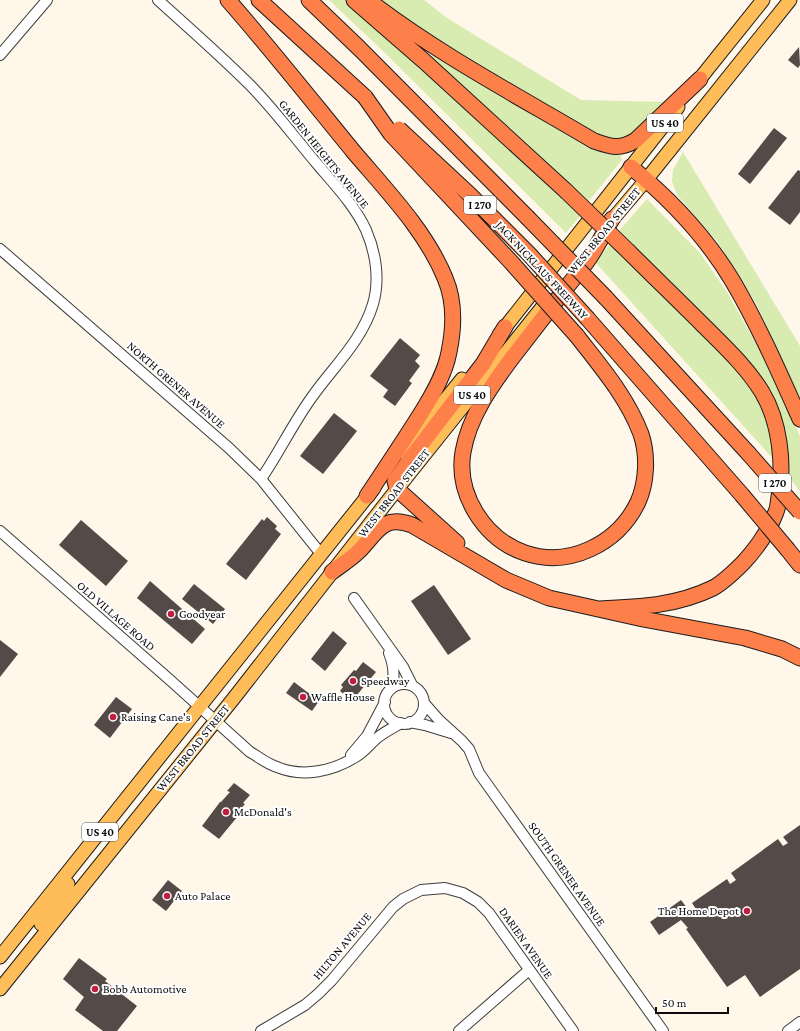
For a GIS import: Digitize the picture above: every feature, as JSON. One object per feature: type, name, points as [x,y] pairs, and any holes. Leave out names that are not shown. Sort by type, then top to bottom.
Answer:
[{"type":"highway","points":[[228,0],[272,50],[427,242],[445,278],[450,294],[453,310],[453,330],[449,353],[442,374],[429,401],[367,496]]},
{"type":"highway","name":"JACK NICKLAUS FREEWAY","points":[[259,0],[470,195],[528,254],[588,319],[742,495],[800,565]]},
{"type":"highway","name":"JACK NICKLAUS FREEWAY","points":[[309,0],[359,48],[606,298],[750,454],[800,512]]},
{"type":"highway","points":[[354,0],[424,61],[566,191],[629,252],[733,354],[762,392],[768,403],[778,434],[782,481],[777,511],[766,533],[754,551],[736,570],[715,587],[688,599],[643,607],[598,609]]},
{"type":"highway","points":[[368,0],[435,47],[594,141],[607,146],[619,148],[627,146],[636,140],[700,79]]},
{"type":"highway","points":[[362,94],[391,134],[511,262],[577,336],[618,389],[641,435],[646,457],[645,476],[641,494],[633,512],[623,526],[612,537],[586,551],[556,557],[524,553],[510,546],[488,529],[474,512],[462,480],[463,451],[470,426],[488,389],[590,257],[612,219]]},
{"type":"highway","points":[[631,168],[660,192],[697,233],[732,280],[766,343],[800,419]]},
{"type":"highway","points":[[479,564],[397,489],[395,481],[483,364],[506,327]]},
{"type":"highway","points":[[332,572],[358,552],[379,529],[386,524],[396,521],[412,525],[506,580],[549,598],[745,638],[782,649],[800,658]]},
{"type":"main road","name":"WEST BROAD STREET","points":[[0,957],[320,554],[506,327],[763,0]]},
{"type":"main road","name":"WEST BROAD STREET","points":[[3,985],[612,219],[646,180],[790,0]]},
{"type":"main road","points":[[3,985],[15,956],[44,919],[69,882],[68,873]]},
{"type":"street","points":[[0,55],[47,0]]},
{"type":"street","name":"GARDEN HEIGHTS AVENUE","points":[[158,0],[250,85],[340,191],[359,216],[366,230],[374,257],[376,272],[375,292],[373,303],[364,326],[350,348],[311,397],[261,479]]},
{"type":"street","name":"NORTH GRENER AVENUE","points":[[0,249],[229,448],[261,479],[320,554]]},
{"type":"street","name":"OLD VILLAGE ROAD","points":[[0,532],[215,720]]},
{"type":"street","points":[[215,720],[250,752],[264,761],[277,768],[292,772],[308,772],[343,764],[367,749],[376,739],[419,717],[424,703],[422,694],[412,685],[403,667],[354,598]]},
{"type":"street","points":[[343,764],[368,736],[388,693],[392,688],[394,669],[384,642]]},
{"type":"street","points":[[392,688],[398,685],[412,685]]},
{"type":"street","points":[[385,702],[386,712],[390,718],[395,722],[406,723]]},
{"type":"street","name":"SOUTH GRENER AVENUE","points":[[424,703],[451,733],[462,741],[469,749],[479,773],[663,1031]]},
{"type":"street","name":"SOUTH GRENER AVENUE","points":[[406,723],[425,725],[451,733]]},
{"type":"street","name":"DARIEN AVENUE","points":[[445,888],[463,893],[485,908],[573,1031]]},
{"type":"street","name":"HILTON AVENUE","points":[[261,1031],[305,1005],[318,994],[332,980],[392,907],[403,899],[421,890],[445,888]]},
{"type":"street","points":[[459,1031],[529,970]]},
{"type":"street","points":[[788,1031],[800,1022]]},
{"type":"green space","points":[[329,0],[348,0],[428,70],[580,216],[566,233],[386,54]]},
{"type":"green space","points":[[382,0],[424,0],[447,18],[581,100],[667,102],[637,132],[619,139],[598,136],[417,27]]},
{"type":"green space","points":[[434,53],[604,151],[621,155],[622,160],[588,202],[431,58]]},
{"type":"green space","points":[[683,152],[800,346],[800,401],[758,307],[736,270],[717,241],[677,195],[672,181],[673,170]]},
{"type":"green space","points":[[647,199],[700,253],[727,292],[763,356],[800,436],[800,491],[788,476],[788,448],[781,418],[768,389],[757,371],[733,344],[619,231]]},
{"type":"green space","points":[[610,244],[730,358],[751,385],[767,413],[776,462],[595,262]]},
{"type":"building","points":[[799,47],[800,65],[798,68],[788,60]]},
{"type":"building","points":[[774,128],[787,138],[750,184],[738,174]]},
{"type":"building","points":[[798,170],[800,171],[800,212],[790,225],[768,208]]},
{"type":"building","points":[[400,338],[420,355],[415,361],[420,366],[409,381],[412,383],[395,406],[383,397],[388,390],[370,376]]},
{"type":"building","points":[[334,413],[357,431],[323,474],[300,456]]},
{"type":"building","points":[[267,517],[277,526],[275,529],[281,534],[246,580],[226,564],[262,519],[264,521]]},
{"type":"building","points":[[81,520],[128,561],[106,586],[59,545]]},
{"type":"building","name":"Goodyear","points":[[150,581],[205,629],[192,644],[137,598]]},
{"type":"building","points":[[194,584],[225,609],[213,624],[182,599]]},
{"type":"building","points":[[434,585],[471,639],[448,655],[411,601]]},
{"type":"building","points":[[333,631],[347,643],[325,671],[311,659]]},
{"type":"building","points":[[0,640],[18,654],[0,677]]},
{"type":"building","points":[[363,662],[376,672],[352,701],[340,691],[343,687],[341,685]]},
{"type":"building","name":"Waffle House","points":[[294,682],[319,701],[312,711],[286,693]]},
{"type":"building","name":"Raising Cane's","points":[[116,697],[132,709],[110,738],[94,725]]},
{"type":"building","name":"McDonald's","points":[[234,783],[250,795],[243,803],[245,804],[236,814],[238,816],[219,839],[202,826],[220,802],[230,792],[227,791]]},
{"type":"building","name":"The Home Depot","points":[[800,825],[800,969],[760,997],[745,975],[727,987],[686,929],[688,928],[681,920],[659,935],[650,922],[681,900],[691,913],[696,909],[692,903],[727,879],[730,884],[736,880],[731,873],[778,839],[783,846],[788,843],[783,837]]},
{"type":"building","name":"Auto Palace","points":[[168,880],[182,891],[166,911],[152,900]]},
{"type":"building","name":"Bobb Automotive","points":[[79,958],[107,979],[105,981],[137,1006],[117,1031],[103,1031],[75,1010],[84,997],[63,979]]},
{"type":"place","name":"Goodyear","points":[[171,614]]},
{"type":"place","name":"Speedway","points":[[353,681]]},
{"type":"place","name":"Waffle House","points":[[303,697]]},
{"type":"place","name":"Raising Cane's","points":[[113,717]]},
{"type":"place","name":"McDonald's","points":[[226,812]]},
{"type":"place","name":"Auto Palace","points":[[167,896]]},
{"type":"place","name":"The Home Depot","points":[[747,911]]},
{"type":"place","name":"Bobb Automotive","points":[[95,989]]}]
